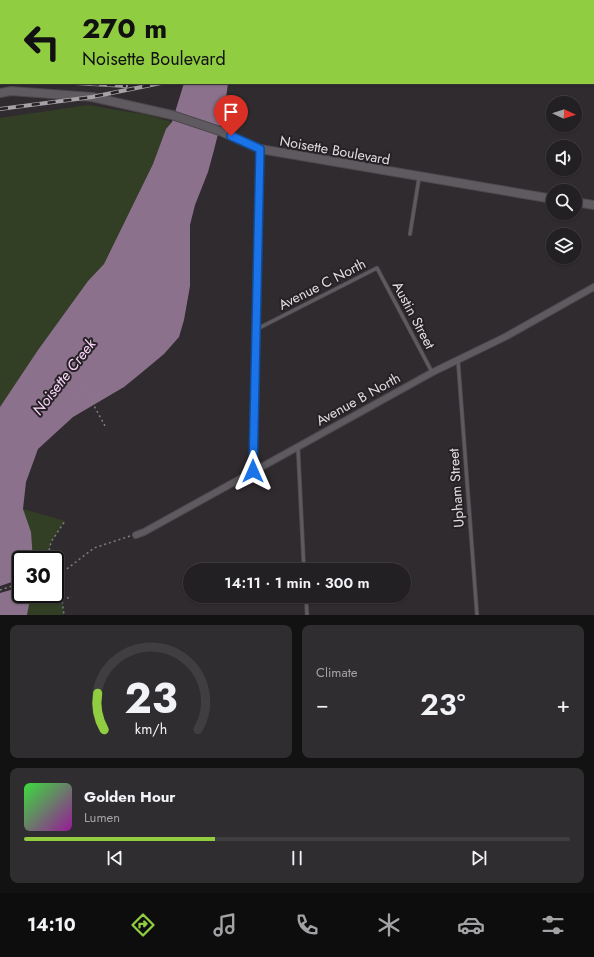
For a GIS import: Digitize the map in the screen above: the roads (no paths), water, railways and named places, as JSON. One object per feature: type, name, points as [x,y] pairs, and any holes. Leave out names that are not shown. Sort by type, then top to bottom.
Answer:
[{"type":"street","name":"Noisette Boulevard","points":[[0,93],[11,92],[92,97],[172,115],[220,131],[260,149],[419,178],[546,198]]},
{"type":"street","points":[[253,471],[260,149]]},
{"type":"street","points":[[582,203],[594,205]]},
{"type":"street","name":"Avenue B North","points":[[136,534],[144,532],[432,372],[505,337],[594,287]]},
{"type":"lane","points":[[410,234],[419,178]]},
{"type":"lane","name":"Avenue C North","points":[[255,329],[377,268]]},
{"type":"lane","name":"Austin Street","points":[[377,268],[432,372]]},
{"type":"lane","name":"Upham Street","points":[[458,360],[477,615]]},
{"type":"lane","points":[[298,447],[304,563]]},
{"type":"lane","points":[[306,603],[307,615]]},
{"type":"water","name":"Noisette Creek","points":[[184,84],[228,84],[225,106],[214,150],[208,172],[195,205],[190,225],[190,286],[184,320],[179,337],[164,354],[124,387],[73,417],[38,449],[26,482],[23,509],[31,532],[32,551],[12,551],[12,603],[29,603],[27,615],[0,615],[0,407],[38,350],[88,281],[104,264],[153,164],[166,129],[172,122]]},
{"type":"railway","points":[[92,84],[126,86]]},
{"type":"railway","points":[[0,109],[92,97],[156,84]]}]
